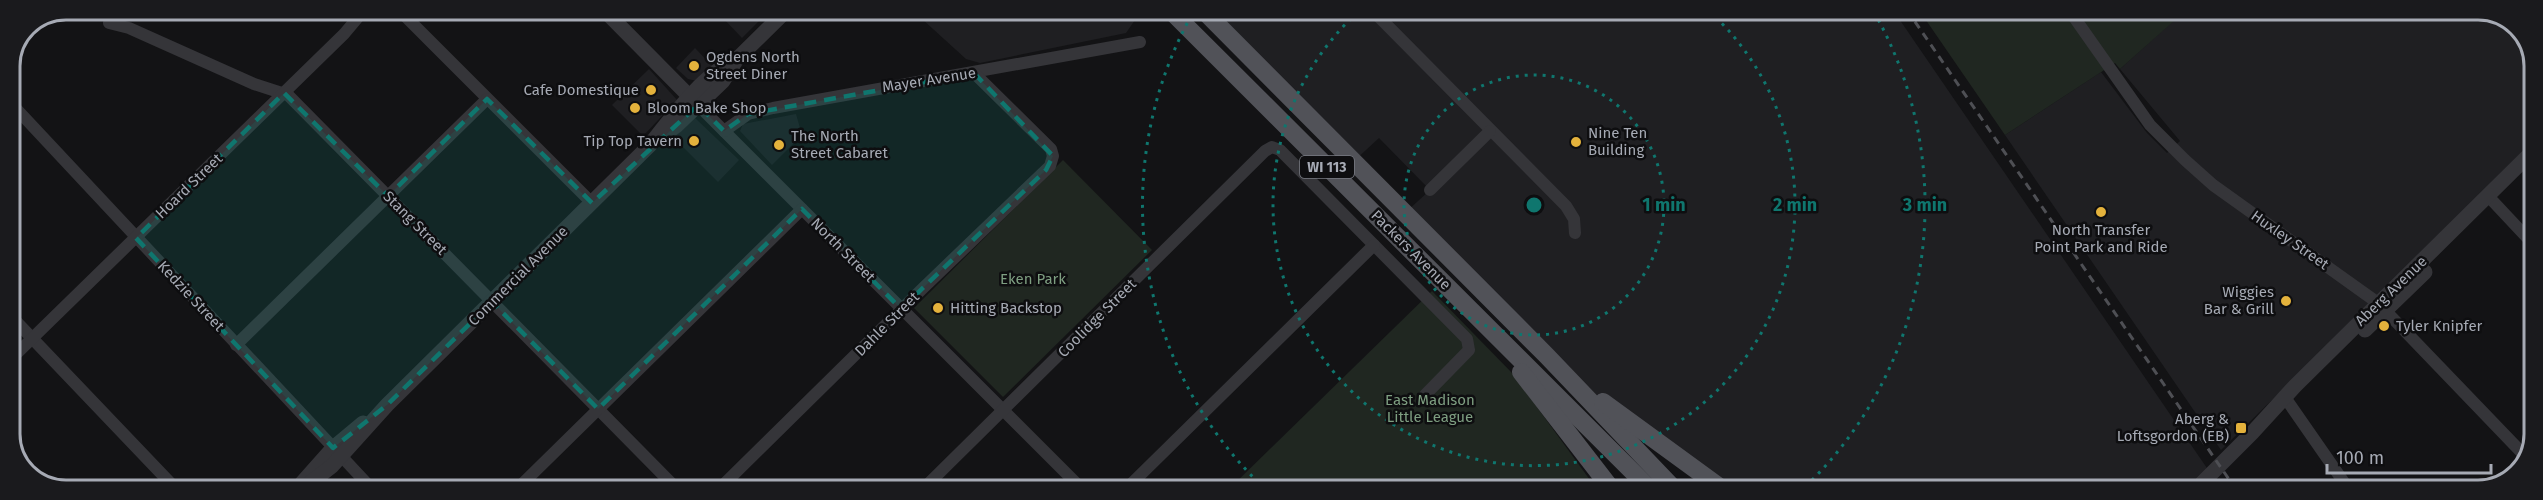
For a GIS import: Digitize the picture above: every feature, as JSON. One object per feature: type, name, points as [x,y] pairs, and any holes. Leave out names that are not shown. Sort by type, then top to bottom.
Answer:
[{"type":"main road","name":"Packers Avenue","points":[[1180,19],[1641,480]]},
{"type":"main road","name":"Packers Avenue","points":[[1212,19],[1552,362],[1665,480]]},
{"type":"main road","points":[[1485,325],[1605,480]]},
{"type":"main road","points":[[1552,362],[1627,422],[1709,480]]},
{"type":"street","name":"Hoard Street","points":[[20,350],[344,34],[357,19]]},
{"type":"street","points":[[408,19],[592,203]]},
{"type":"street","name":"North Street","points":[[613,19],[1073,480]]},
{"type":"street","name":"Commercial Avenue","points":[[306,480],[311,472],[337,452],[354,429],[387,405],[592,203],[649,146],[669,118],[694,101],[726,64],[737,59],[778,19]]},
{"type":"street","points":[[1381,19],[1566,206],[1574,219],[1575,233]]},
{"type":"street","name":"Huxley Street","points":[[2075,19],[2151,125],[2185,160],[2213,185],[2382,307],[2520,451]]},
{"type":"street","name":"Stang Street","points":[[109,23],[129,28],[254,84],[284,93],[668,480]]},
{"type":"street","name":"Mayer Avenue","points":[[724,131],[738,119],[756,112],[1140,42]]},
{"type":"street","name":"Dahle Street","points":[[728,480],[1046,170],[1053,156],[1049,147],[974,73]]},
{"type":"street","points":[[236,345],[487,99]]},
{"type":"street","name":"Kedzie Street","points":[[20,113],[364,480]]},
{"type":"street","points":[[1430,190],[1490,131]]},
{"type":"street","name":"Coolidge Street","points":[[932,480],[1265,151],[1272,147],[1280,150],[1374,245]]},
{"type":"street","name":"Aberg Avenue","points":[[2491,200],[2523,162]]},
{"type":"street","name":"Aberg Avenue","points":[[2205,480],[2491,200],[2523,173]]},
{"type":"street","points":[[2491,200],[2523,234]]},
{"type":"street","points":[[526,480],[802,209]]},
{"type":"street","points":[[1135,480],[1374,245],[1461,333],[1470,348],[1464,358],[1425,395]]},
{"type":"street","points":[[20,325],[168,480]]},
{"type":"street","points":[[2287,400],[2342,480]]},
{"type":"highlighted area","points":[[974,73],[1053,156],[1046,170],[901,309],[802,209],[598,409],[492,302],[387,405],[333,448],[136,238],[284,93],[388,196],[487,99],[592,203],[698,105],[724,131],[748,114]]},
{"type":"shaded area","points":[[724,19],[761,19],[742,38]]},
{"type":"shaded area","points":[[922,19],[1152,19],[1135,20],[1126,33],[980,63],[966,59]]},
{"type":"shaded area","points":[[1212,19],[1899,19],[2211,474],[2205,480],[1709,480],[1627,422],[1552,362],[1405,213],[1430,190],[1379,138],[1353,162]]},
{"type":"shaded area","points":[[2175,19],[2486,20],[2495,23],[2512,35],[2523,57],[2523,154],[2221,450],[2005,135],[2101,72],[2147,133],[2167,153],[2180,141],[2120,69]]},
{"type":"shaded area","points":[[695,48],[713,67],[697,81],[688,79],[676,68]]},
{"type":"shaded area","points":[[649,69],[677,100],[643,136],[612,105]]},
{"type":"shaded area","points":[[796,114],[802,135],[772,165],[740,131],[743,124]]},
{"type":"shaded area","points":[[695,118],[739,160],[718,182],[672,136]]},
{"type":"green space","points":[[1925,19],[2176,19],[2120,69],[2115,63],[2005,135]]},
{"type":"green space","name":"Eken Park","points":[[1063,160],[1152,250],[1003,397],[914,308]]},
{"type":"green space","name":"East Madison Little League","points":[[1432,291],[1513,374],[1590,480],[1238,480]]},
{"type":"railway","points":[[1913,19],[2229,480]]},
{"type":"place","name":"Ogdens North Street Diner","points":[[694,66]]},
{"type":"place","name":"Cafe Domestique","points":[[651,90]]},
{"type":"place","name":"Bloom Bake Shop","points":[[635,108]]},
{"type":"place","name":"Tip Top Tavern","points":[[694,141]]},
{"type":"place","name":"Nine Ten Building","points":[[1576,142]]},
{"type":"place","name":"The North Street Cabaret","points":[[779,145]]},
{"type":"place","name":"North Transfer Point Park and Ride","points":[[2101,212]]},
{"type":"place","name":"Wiggies Bar & Grill","points":[[2286,301]]},
{"type":"place","name":"Hitting Backstop","points":[[938,308]]},
{"type":"place","name":"Tyler Knipfer","points":[[2384,326]]},
{"type":"place","name":"Aberg & Loftsgordon (EB)","points":[[2241,428]]}]
